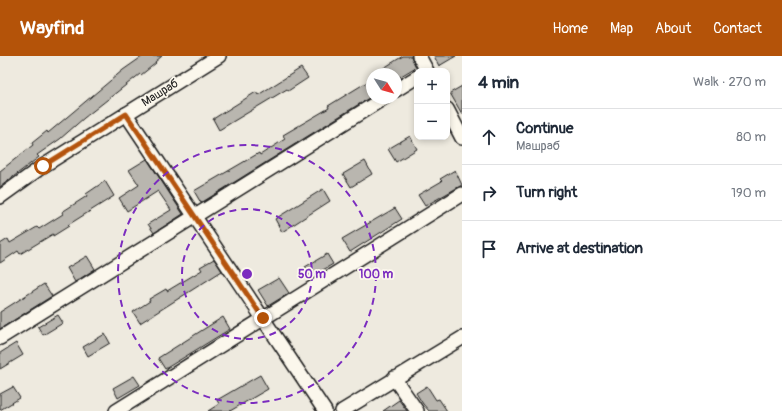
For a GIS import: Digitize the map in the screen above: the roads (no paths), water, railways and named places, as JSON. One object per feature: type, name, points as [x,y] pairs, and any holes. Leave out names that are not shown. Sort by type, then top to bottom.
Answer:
[{"type":"street","name":"Машраб","points":[[0,197],[43,166],[219,56]]},
{"type":"street","points":[[419,56],[425,68]]},
{"type":"street","points":[[402,86],[414,79]]},
{"type":"street","points":[[0,338],[374,104]]},
{"type":"street","points":[[126,114],[325,411]]},
{"type":"street","points":[[450,115],[462,138]]},
{"type":"street","points":[[116,411],[462,194]]},
{"type":"street","points":[[342,411],[462,338]]},
{"type":"street","points":[[394,378],[416,411]]}]
